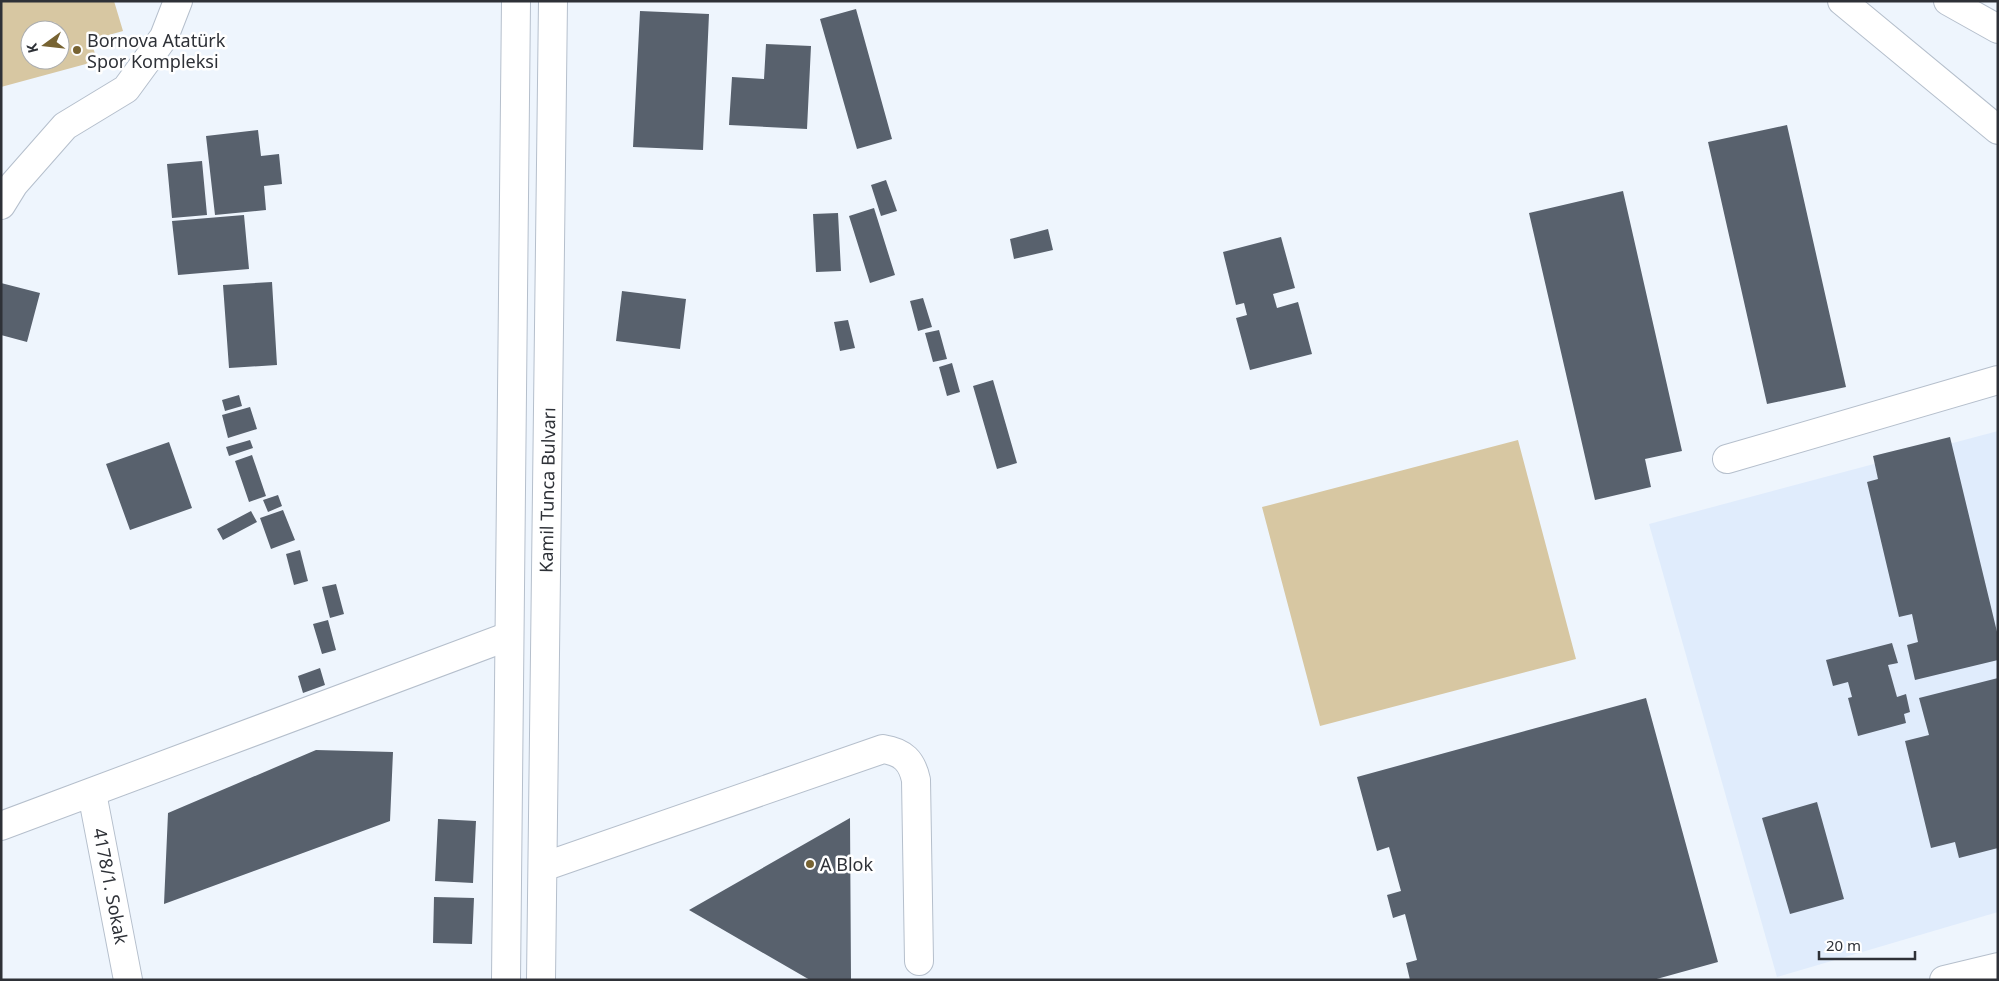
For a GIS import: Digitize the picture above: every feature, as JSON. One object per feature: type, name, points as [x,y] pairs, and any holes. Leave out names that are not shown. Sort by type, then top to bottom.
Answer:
[{"type":"main road","points":[[5,191],[65,126],[126,89],[164,37],[178,1]]},
{"type":"main road","name":"Kamil Tunca Bulvarı","points":[[506,980],[516,1]]},
{"type":"main road","name":"Kamil Tunca Bulvarı","points":[[542,980],[553,1]]},
{"type":"main road","points":[[1842,1],[1998,130]]},
{"type":"main road","points":[[1948,1],[1998,29]]},
{"type":"main road","points":[[1727,459],[1998,380]]},
{"type":"main road","points":[[1,826],[509,636]]},
{"type":"main road","points":[[543,867],[884,749],[895,751],[905,757],[911,764],[916,780],[919,961]]},
{"type":"main road","name":"4178/1. Sokak","points":[[92,793],[128,980]]},
{"type":"main road","points":[[1944,980],[1998,967]]},
{"type":"shaded area","name":"Bornova Atatürk Spor Kompleksi","points":[[1,1],[114,1],[123,31],[91,40],[97,61],[70,68],[70,20],[20,20],[20,70],[64,70],[1,87]]},
{"type":"shaded area","points":[[1998,431],[1998,912],[1777,977],[1649,524]]},
{"type":"shaded area","points":[[1518,440],[1576,659],[1320,726],[1262,507]]},
{"type":"building","points":[[856,9],[892,139],[857,149],[820,19]]},
{"type":"building","points":[[640,11],[709,14],[703,150],[633,147]]},
{"type":"building","points":[[766,44],[811,46],[807,129],[729,125],[732,77],[764,79]]},
{"type":"building","points":[[1787,125],[1846,387],[1767,404],[1708,142]]},
{"type":"building","points":[[258,130],[261,156],[279,154],[282,184],[264,186],[266,210],[215,215],[206,136]]},
{"type":"building","points":[[202,161],[207,215],[172,218],[167,164]]},
{"type":"building","points":[[886,180],[897,211],[881,216],[871,185]]},
{"type":"building","points":[[1623,191],[1682,451],[1645,459],[1651,487],[1595,500],[1529,213]]},
{"type":"building","points":[[874,208],[895,275],[870,283],[849,216]]},
{"type":"building","points":[[838,213],[841,271],[816,272],[813,214]]},
{"type":"building","points":[[244,215],[249,269],[178,275],[172,221]]},
{"type":"building","points":[[1048,229],[1053,250],[1014,259],[1010,239]]},
{"type":"building","points":[[1281,237],[1295,288],[1273,294],[1277,308],[1298,302],[1312,354],[1250,370],[1236,318],[1247,315],[1244,303],[1236,305],[1223,252]]},
{"type":"building","points":[[272,282],[277,365],[229,368],[223,285]]},
{"type":"building","points":[[1,283],[40,293],[27,342],[1,335]]},
{"type":"building","points":[[622,291],[686,299],[680,349],[616,341]]},
{"type":"building","points":[[923,298],[932,327],[918,331],[910,301]]},
{"type":"building","points":[[848,320],[855,348],[840,351],[834,322]]},
{"type":"building","points":[[939,330],[947,359],[933,362],[925,333]]},
{"type":"building","points":[[952,363],[960,392],[947,396],[939,367]]},
{"type":"building","points":[[993,380],[1017,463],[997,469],[973,386]]},
{"type":"building","points":[[239,395],[242,406],[225,411],[222,400]]},
{"type":"building","points":[[250,407],[257,429],[228,438],[222,415]]},
{"type":"building","points":[[1950,437],[1998,636],[1998,660],[1915,680],[1907,645],[1918,642],[1912,614],[1899,617],[1867,482],[1878,479],[1873,456]]},
{"type":"building","points":[[250,440],[253,448],[229,456],[226,447]]},
{"type":"building","points":[[169,442],[192,508],[130,530],[106,464]]},
{"type":"building","points":[[252,455],[266,496],[249,502],[235,461]]},
{"type":"building","points":[[278,495],[282,506],[268,512],[263,500]]},
{"type":"building","points":[[283,510],[295,540],[271,549],[260,518]]},
{"type":"building","points":[[251,511],[257,522],[223,540],[217,529]]},
{"type":"building","points":[[300,550],[308,581],[294,585],[286,554]]},
{"type":"building","points":[[336,584],[344,614],[330,618],[322,587]]},
{"type":"building","points":[[328,620],[336,650],[322,654],[313,624]]},
{"type":"building","points":[[1892,643],[1898,663],[1888,665],[1897,697],[1906,694],[1910,712],[1904,714],[1906,723],[1858,736],[1848,698],[1852,697],[1848,682],[1833,686],[1826,660]]},
{"type":"building","points":[[320,668],[325,685],[303,693],[298,676]]},
{"type":"building","points":[[1998,678],[1998,848],[1959,858],[1955,842],[1931,848],[1905,741],[1929,735],[1919,698]]},
{"type":"building","points":[[1646,698],[1718,962],[1653,980],[1410,980],[1406,963],[1417,960],[1405,914],[1393,918],[1387,895],[1401,891],[1389,847],[1377,851],[1357,777]]},
{"type":"building","points":[[316,750],[393,752],[390,821],[164,904],[168,813]]},
{"type":"building","points":[[1817,802],[1844,899],[1790,914],[1762,818]]},
{"type":"building","name":"A Blok","points":[[850,818],[851,980],[810,980],[689,910]]},
{"type":"building","points":[[438,819],[476,821],[473,883],[435,881]]},
{"type":"building","points":[[434,897],[474,898],[472,944],[433,943]]},
{"type":"place","name":"Bornova Atatürk Spor Kompleksi","points":[[77,50]]},
{"type":"place","name":"A Blok","points":[[810,864]]}]
